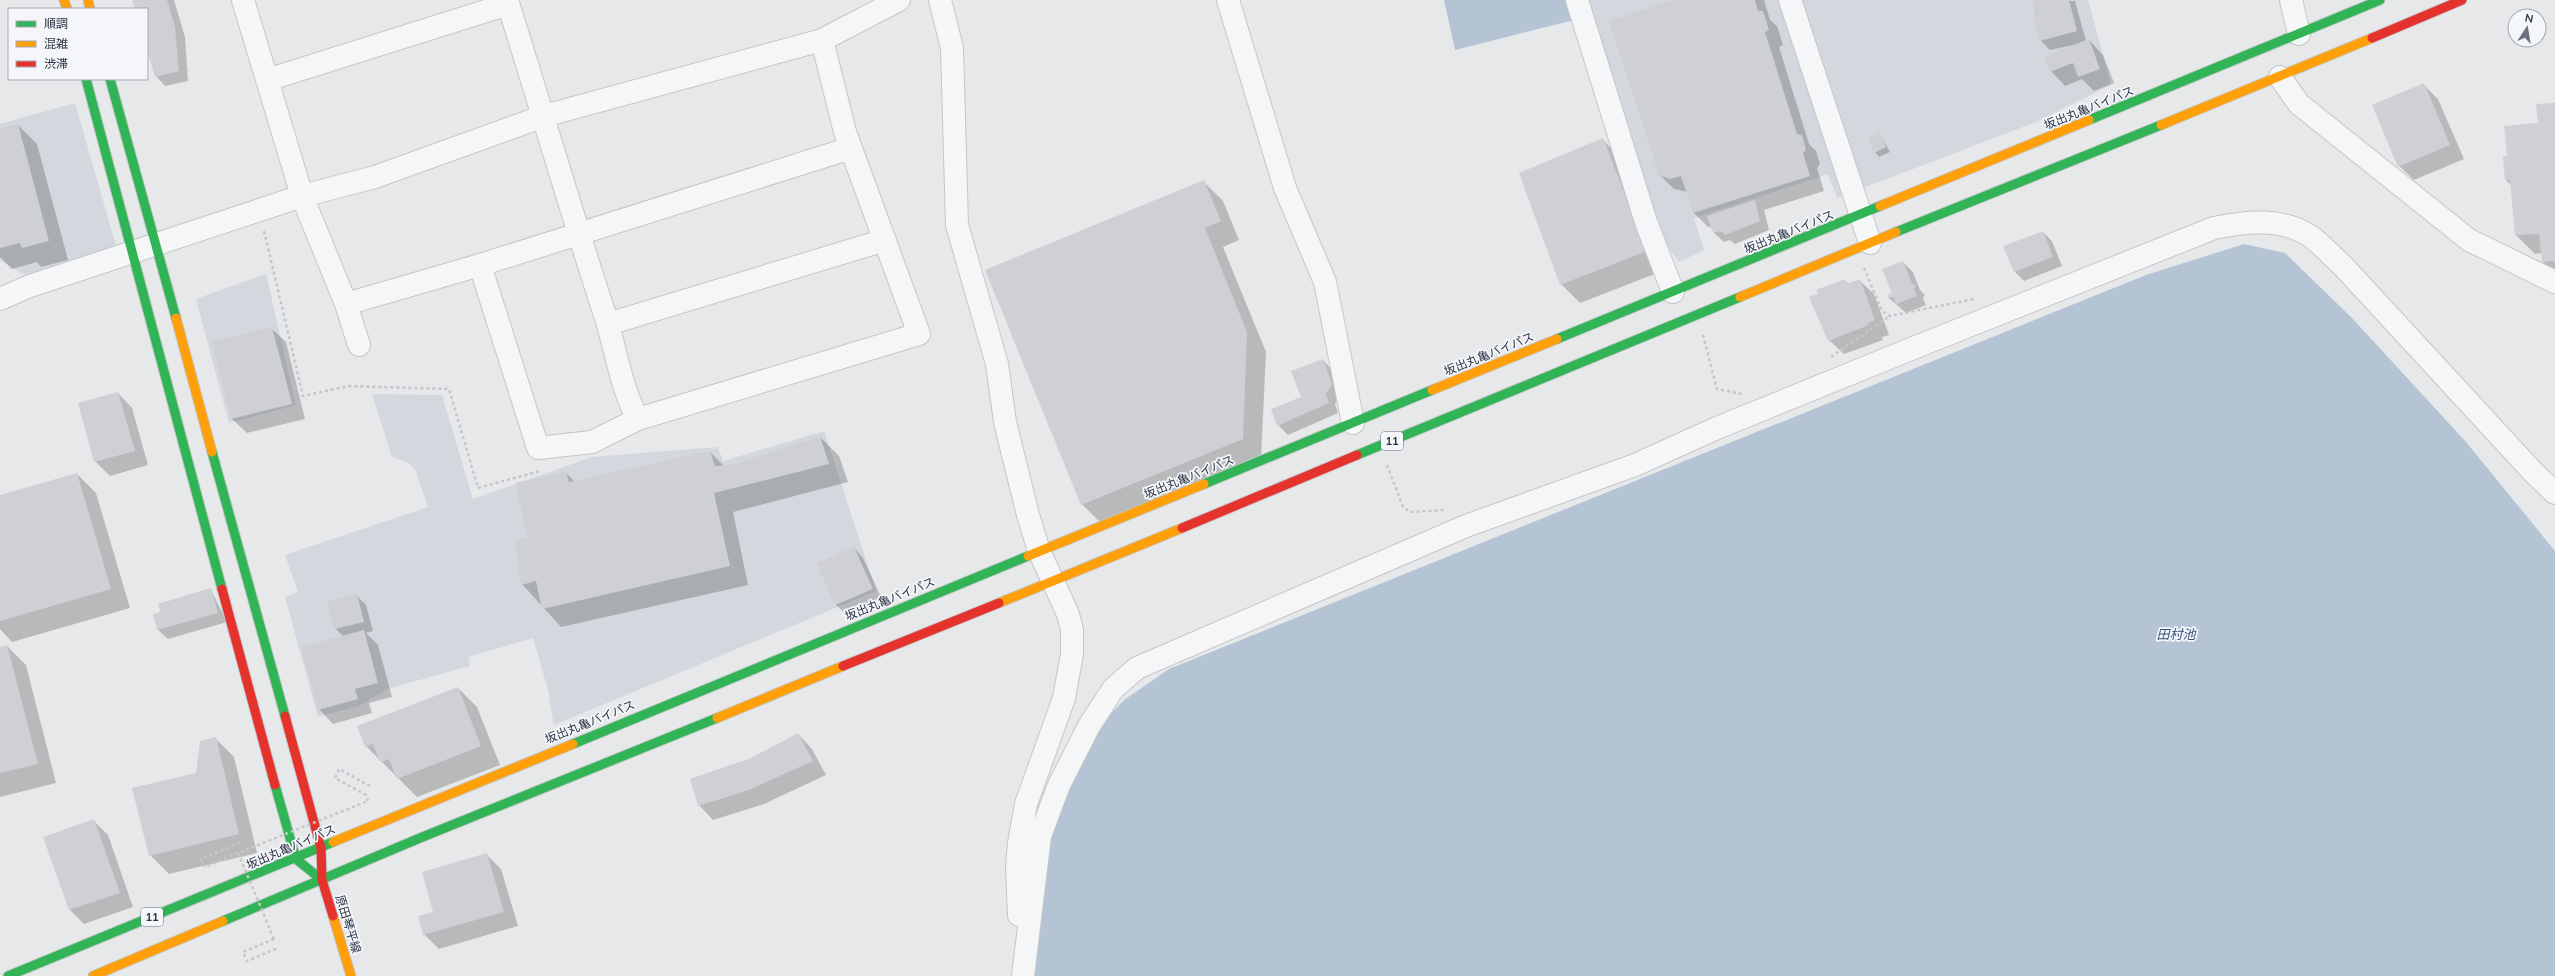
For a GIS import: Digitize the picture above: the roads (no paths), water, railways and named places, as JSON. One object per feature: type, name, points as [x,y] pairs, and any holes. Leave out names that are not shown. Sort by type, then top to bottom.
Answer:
[{"type":"main road","name":"坂出丸亀バイパス","points":[[8,976],[321,848],[540,755],[1860,216],[2380,0]]},
{"type":"main road","name":"11","points":[[93,976],[322,880],[1054,581],[1700,313],[2280,77],[2462,0]]},
{"type":"main road","points":[[86,80],[131,251],[296,858],[322,880]]},
{"type":"main road","name":"原田琴平線","points":[[110,80],[153,244],[321,848],[322,880],[351,976]]},
{"type":"street","points":[[243,0],[302,196],[346,304],[359,345]]},
{"type":"street","points":[[0,298],[131,251],[302,196],[375,177],[544,116],[822,40],[899,0]]},
{"type":"street","points":[[940,0],[952,48],[957,225],[997,364],[1005,422],[1014,466],[1040,551],[1068,614],[1072,630],[1072,654],[1064,698],[1026,804],[1019,843],[1017,867],[1019,924],[1023,943],[1026,945]]},
{"type":"street","points":[[1228,0],[1285,188],[1325,282],[1353,422]]},
{"type":"street","points":[[1577,0],[1646,222],[1673,292]]},
{"type":"street","points":[[1790,0],[1860,216],[1863,246]]},
{"type":"street","points":[[2291,0],[2299,34]]},
{"type":"street","points":[[267,80],[507,2],[608,324],[627,399],[638,419]]},
{"type":"street","points":[[480,265],[538,448],[592,442],[638,419],[919,334],[851,148],[822,40]]},
{"type":"street","points":[[2280,77],[2299,104],[2469,240],[2555,282]]},
{"type":"street","points":[[346,304],[480,265],[851,148]]},
{"type":"street","points":[[1023,976],[1040,836],[1062,778],[1089,726],[1113,689],[1137,668],[1474,523],[1635,465],[1717,428],[1925,343],[2214,228],[2238,223],[2266,222],[2292,226],[2313,238],[2342,266],[2534,473],[2555,498]]},
{"type":"street","points":[[608,324],[885,240]]},
{"type":"street","points":[[2534,473],[2555,493]]},
{"type":"water","points":[[1444,0],[1568,0],[1574,20],[1455,50]]},
{"type":"water","name":"田村池","points":[[2244,244],[2285,253],[2352,318],[2466,442],[2555,551],[2555,976],[1032,976],[1042,870],[1056,802],[1082,744],[1124,700],[1169,669],[2146,275]]}]
